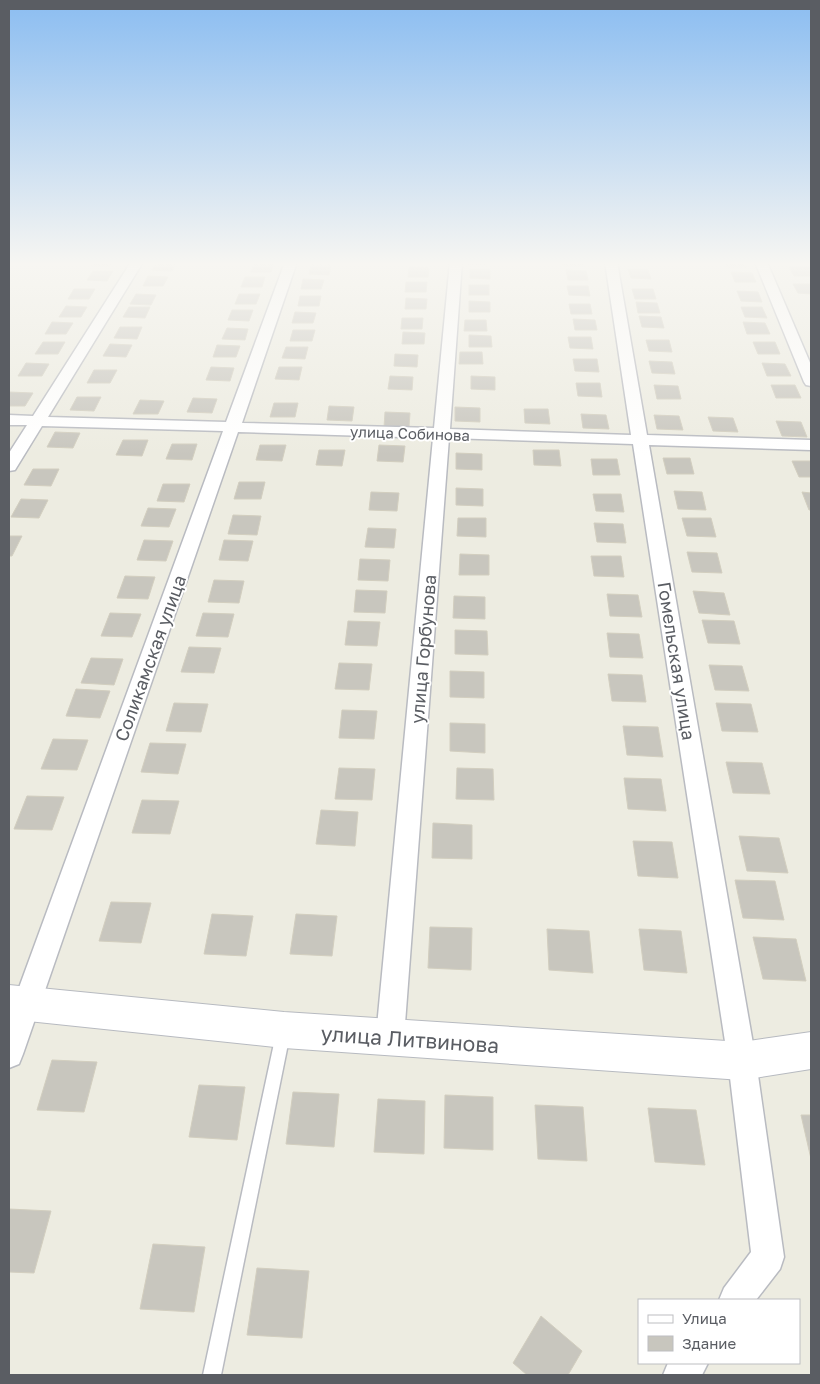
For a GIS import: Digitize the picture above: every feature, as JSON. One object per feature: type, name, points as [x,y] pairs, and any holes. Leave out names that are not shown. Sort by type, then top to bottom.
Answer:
[{"type":"street","points":[[9,466],[96,327]]},
{"type":"street","name":"Соликамская улица","points":[[9,1054],[18,1003],[232,428],[267,327]]},
{"type":"street","name":"улица Горбунова","points":[[390,1037],[450,327]]},
{"type":"street","name":"Гомельская улица","points":[[621,327],[742,1061],[768,1256],[737,1299]]},
{"type":"street","points":[[788,327],[811,382]]},
{"type":"street","name":"улица Собинова","points":[[9,420],[811,446]]},
{"type":"street","name":"улица Литвинова","points":[[18,1003],[284,1030],[742,1061],[811,1051]]},
{"type":"street","points":[[681,1375],[689,1364]]},
{"type":"lane","points":[[212,1375],[284,1030]]},
{"type":"building","points":[[49,327],[71,327],[66,334],[45,334]]},
{"type":"building","points":[[120,327],[142,327],[137,339],[114,338]]},
{"type":"building","points":[[401,327],[422,327],[422,329],[401,329]]},
{"type":"building","points":[[464,327],[487,327],[487,331],[464,331]]},
{"type":"building","points":[[574,327],[596,327],[597,330],[575,330]]},
{"type":"building","points":[[642,327],[664,327],[664,328]]},
{"type":"building","points":[[745,327],[767,327],[770,334],[747,334]]},
{"type":"building","points":[[227,328],[248,329],[245,340],[222,339]]},
{"type":"building","points":[[293,330],[315,330],[312,341],[290,341]]},
{"type":"building","points":[[403,332],[425,333],[424,344],[402,344]]},
{"type":"building","points":[[469,335],[491,336],[492,347],[469,347]]},
{"type":"building","points":[[568,337],[591,337],[593,349],[570,348]]},
{"type":"building","points":[[646,340],[669,340],[672,352],[649,351]]},
{"type":"building","points":[[43,342],[65,342],[58,354],[35,354]]},
{"type":"building","points":[[753,342],[775,342],[780,354],[758,354]]},
{"type":"building","points":[[110,344],[132,345],[126,357],[103,356]]},
{"type":"building","points":[[217,345],[240,346],[236,357],[213,357]]},
{"type":"building","points":[[286,347],[308,347],[305,359],[282,358]]},
{"type":"building","points":[[460,352],[482,352],[483,364],[459,364]]},
{"type":"building","points":[[395,354],[418,355],[417,367],[394,366]]},
{"type":"building","points":[[573,359],[597,359],[599,372],[575,371]]},
{"type":"building","points":[[649,361],[672,362],[675,374],[652,373]]},
{"type":"building","points":[[26,363],[49,364],[42,376],[18,376]]},
{"type":"building","points":[[762,363],[785,364],[791,376],[767,376]]},
{"type":"building","points":[[211,367],[234,368],[230,381],[206,380]]},
{"type":"building","points":[[279,367],[302,367],[299,380],[275,379]]},
{"type":"building","points":[[94,370],[117,370],[110,383],[87,383]]},
{"type":"building","points":[[390,376],[413,377],[412,390],[388,389]]},
{"type":"building","points":[[471,376],[495,377],[495,390],[471,389]]},
{"type":"building","points":[[576,383],[600,383],[602,397],[578,396]]},
{"type":"building","points":[[654,385],[678,386],[681,399],[657,399]]},
{"type":"building","points":[[771,385],[795,385],[801,398],[776,398]]},
{"type":"building","points":[[9,392],[33,393],[25,406],[9,406]]},
{"type":"building","points":[[77,397],[101,397],[94,411],[70,410]]},
{"type":"building","points":[[193,398],[217,399],[212,413],[187,412]]},
{"type":"building","points":[[140,400],[164,401],[158,414],[133,414]]},
{"type":"building","points":[[274,403],[298,403],[295,417],[270,417]]},
{"type":"building","points":[[329,406],[354,407],[352,421],[327,420]]},
{"type":"building","points":[[455,407],[480,408],[480,422],[455,421]]},
{"type":"building","points":[[524,409],[548,409],[550,424],[525,423]]},
{"type":"building","points":[[385,412],[410,413],[409,427],[384,427]]},
{"type":"building","points":[[581,414],[606,415],[609,429],[583,428]]},
{"type":"building","points":[[654,415],[679,416],[683,430],[657,429]]},
{"type":"building","points":[[708,417],[733,418],[738,432],[713,431]]},
{"type":"building","points":[[776,421],[801,422],[807,437],[782,436]]},
{"type":"building","points":[[55,432],[80,433],[73,448],[47,447]]},
{"type":"building","points":[[123,440],[148,440],[142,456],[116,455]]},
{"type":"building","points":[[172,444],[197,444],[192,460],[166,459]]},
{"type":"building","points":[[260,445],[286,445],[282,461],[256,460]]},
{"type":"building","points":[[379,445],[405,446],[403,462],[377,461]]},
{"type":"building","points":[[319,450],[345,450],[342,466],[316,465]]},
{"type":"building","points":[[533,450],[559,450],[561,466],[534,465]]},
{"type":"building","points":[[456,453],[482,454],[482,470],[456,469]]},
{"type":"building","points":[[663,458],[690,458],[694,474],[667,474]]},
{"type":"building","points":[[591,459],[617,459],[620,475],[593,475]]},
{"type":"building","points":[[792,461],[811,461],[811,477],[799,477]]},
{"type":"building","points":[[33,469],[59,469],[51,486],[24,485]]},
{"type":"building","points":[[239,482],[265,482],[261,499],[234,499]]},
{"type":"building","points":[[163,484],[190,484],[184,502],[157,501]]},
{"type":"building","points":[[456,488],[483,489],[483,506],[456,505]]},
{"type":"building","points":[[674,491],[702,492],[706,510],[678,509]]},
{"type":"building","points":[[371,492],[399,493],[397,511],[369,510]]},
{"type":"building","points":[[802,492],[811,493],[811,510],[809,510]]},
{"type":"building","points":[[593,494],[621,494],[624,512],[596,511]]},
{"type":"building","points":[[21,499],[48,500],[39,518],[11,517]]},
{"type":"building","points":[[148,508],[176,509],[169,527],[141,526]]},
{"type":"building","points":[[233,515],[261,516],[257,535],[228,534]]},
{"type":"building","points":[[458,518],[486,518],[486,537],[457,536]]},
{"type":"building","points":[[682,518],[711,518],[716,537],[687,536]]},
{"type":"building","points":[[594,523],[623,524],[626,543],[597,542]]},
{"type":"building","points":[[368,528],[396,529],[394,548],[365,547]]},
{"type":"building","points":[[9,536],[22,536],[12,556],[9,556]]},
{"type":"building","points":[[144,540],[173,541],[166,561],[137,560]]},
{"type":"building","points":[[224,540],[253,541],[248,561],[219,560]]},
{"type":"building","points":[[687,552],[717,553],[722,573],[692,572]]},
{"type":"building","points":[[460,554],[489,555],[489,575],[459,575]]},
{"type":"building","points":[[591,556],[621,556],[624,577],[594,576]]},
{"type":"building","points":[[360,559],[390,560],[388,581],[358,580]]},
{"type":"building","points":[[125,576],[155,577],[148,599],[117,598]]},
{"type":"building","points":[[214,580],[244,581],[239,603],[208,602]]},
{"type":"building","points":[[356,590],[387,591],[385,613],[354,612]]},
{"type":"building","points":[[693,591],[724,593],[730,615],[699,613]]},
{"type":"building","points":[[607,594],[638,595],[642,617],[610,616]]},
{"type":"building","points":[[454,596],[485,597],[485,619],[453,618]]},
{"type":"building","points":[[110,613],[141,614],[132,637],[101,636]]},
{"type":"building","points":[[203,613],[234,614],[228,637],[196,636]]},
{"type":"building","points":[[702,620],[734,621],[740,644],[708,643]]},
{"type":"building","points":[[348,621],[380,622],[377,646],[345,645]]},
{"type":"building","points":[[455,630],[487,631],[488,655],[455,654]]},
{"type":"building","points":[[607,633],[639,634],[643,658],[610,657]]},
{"type":"building","points":[[189,647],[221,648],[214,673],[181,672]]},
{"type":"building","points":[[91,658],[123,659],[114,685],[81,683]]},
{"type":"building","points":[[339,663],[372,664],[369,690],[335,689]]},
{"type":"building","points":[[709,665],[742,666],[749,691],[715,690]]},
{"type":"building","points":[[450,671],[484,672],[484,698],[450,697]]},
{"type":"building","points":[[608,674],[642,675],[646,702],[612,701]]},
{"type":"building","points":[[76,689],[110,691],[100,718],[66,716]]},
{"type":"building","points":[[174,703],[208,704],[201,732],[166,731]]},
{"type":"building","points":[[716,703],[751,704],[758,732],[722,731]]},
{"type":"building","points":[[342,710],[377,711],[374,739],[339,738]]},
{"type":"building","points":[[450,723],[485,724],[485,753],[450,751]]},
{"type":"building","points":[[623,726],[658,727],[663,757],[627,755]]},
{"type":"building","points":[[53,739],[88,740],[77,770],[41,769]]},
{"type":"building","points":[[150,743],[186,744],[178,774],[141,772]]},
{"type":"building","points":[[726,762],[762,763],[770,794],[733,793]]},
{"type":"building","points":[[339,768],[375,769],[372,800],[335,799]]},
{"type":"building","points":[[457,768],[493,769],[494,800],[456,799]]},
{"type":"building","points":[[624,778],[661,779],[666,811],[628,809]]},
{"type":"building","points":[[27,796],[64,797],[52,830],[14,829]]},
{"type":"building","points":[[142,800],[179,801],[170,834],[132,833]]},
{"type":"building","points":[[321,810],[358,812],[355,846],[316,844]]},
{"type":"building","points":[[433,823],[472,825],[472,859],[432,858]]},
{"type":"building","points":[[739,836],[779,838],[788,873],[747,871]]},
{"type":"building","points":[[633,841],[672,842],[678,878],[638,876]]},
{"type":"building","points":[[735,880],[775,881],[784,920],[743,918]]},
{"type":"building","points":[[111,902],[151,903],[141,943],[99,941]]},
{"type":"building","points":[[212,914],[253,916],[246,956],[204,954]]},
{"type":"building","points":[[296,914],[337,916],[332,956],[290,954]]},
{"type":"building","points":[[430,927],[472,928],[471,970],[428,968]]},
{"type":"building","points":[[547,929],[589,931],[593,973],[549,970]]},
{"type":"building","points":[[639,929],[681,931],[687,973],[644,970]]},
{"type":"building","points":[[753,937],[796,939],[806,981],[763,979]]},
{"type":"building","points":[[52,1060],[97,1062],[84,1112],[37,1110]]},
{"type":"building","points":[[199,1085],[245,1087],[237,1140],[189,1137]]},
{"type":"building","points":[[293,1092],[339,1094],[334,1147],[286,1144]]},
{"type":"building","points":[[445,1095],[493,1097],[493,1150],[444,1148]]},
{"type":"building","points":[[378,1099],[425,1101],[424,1154],[374,1152]]},
{"type":"building","points":[[535,1105],[583,1107],[587,1161],[538,1159]]},
{"type":"building","points":[[648,1108],[696,1110],[705,1165],[655,1162]]},
{"type":"building","points":[[801,1115],[811,1115],[811,1159]]},
{"type":"building","points":[[9,1209],[51,1211],[34,1273],[9,1272]]},
{"type":"building","points":[[153,1244],[205,1247],[194,1312],[140,1309]]},
{"type":"building","points":[[257,1268],[309,1271],[302,1338],[247,1335]]},
{"type":"building","points":[[541,1316],[582,1351],[568,1375],[527,1375],[513,1363]]}]
